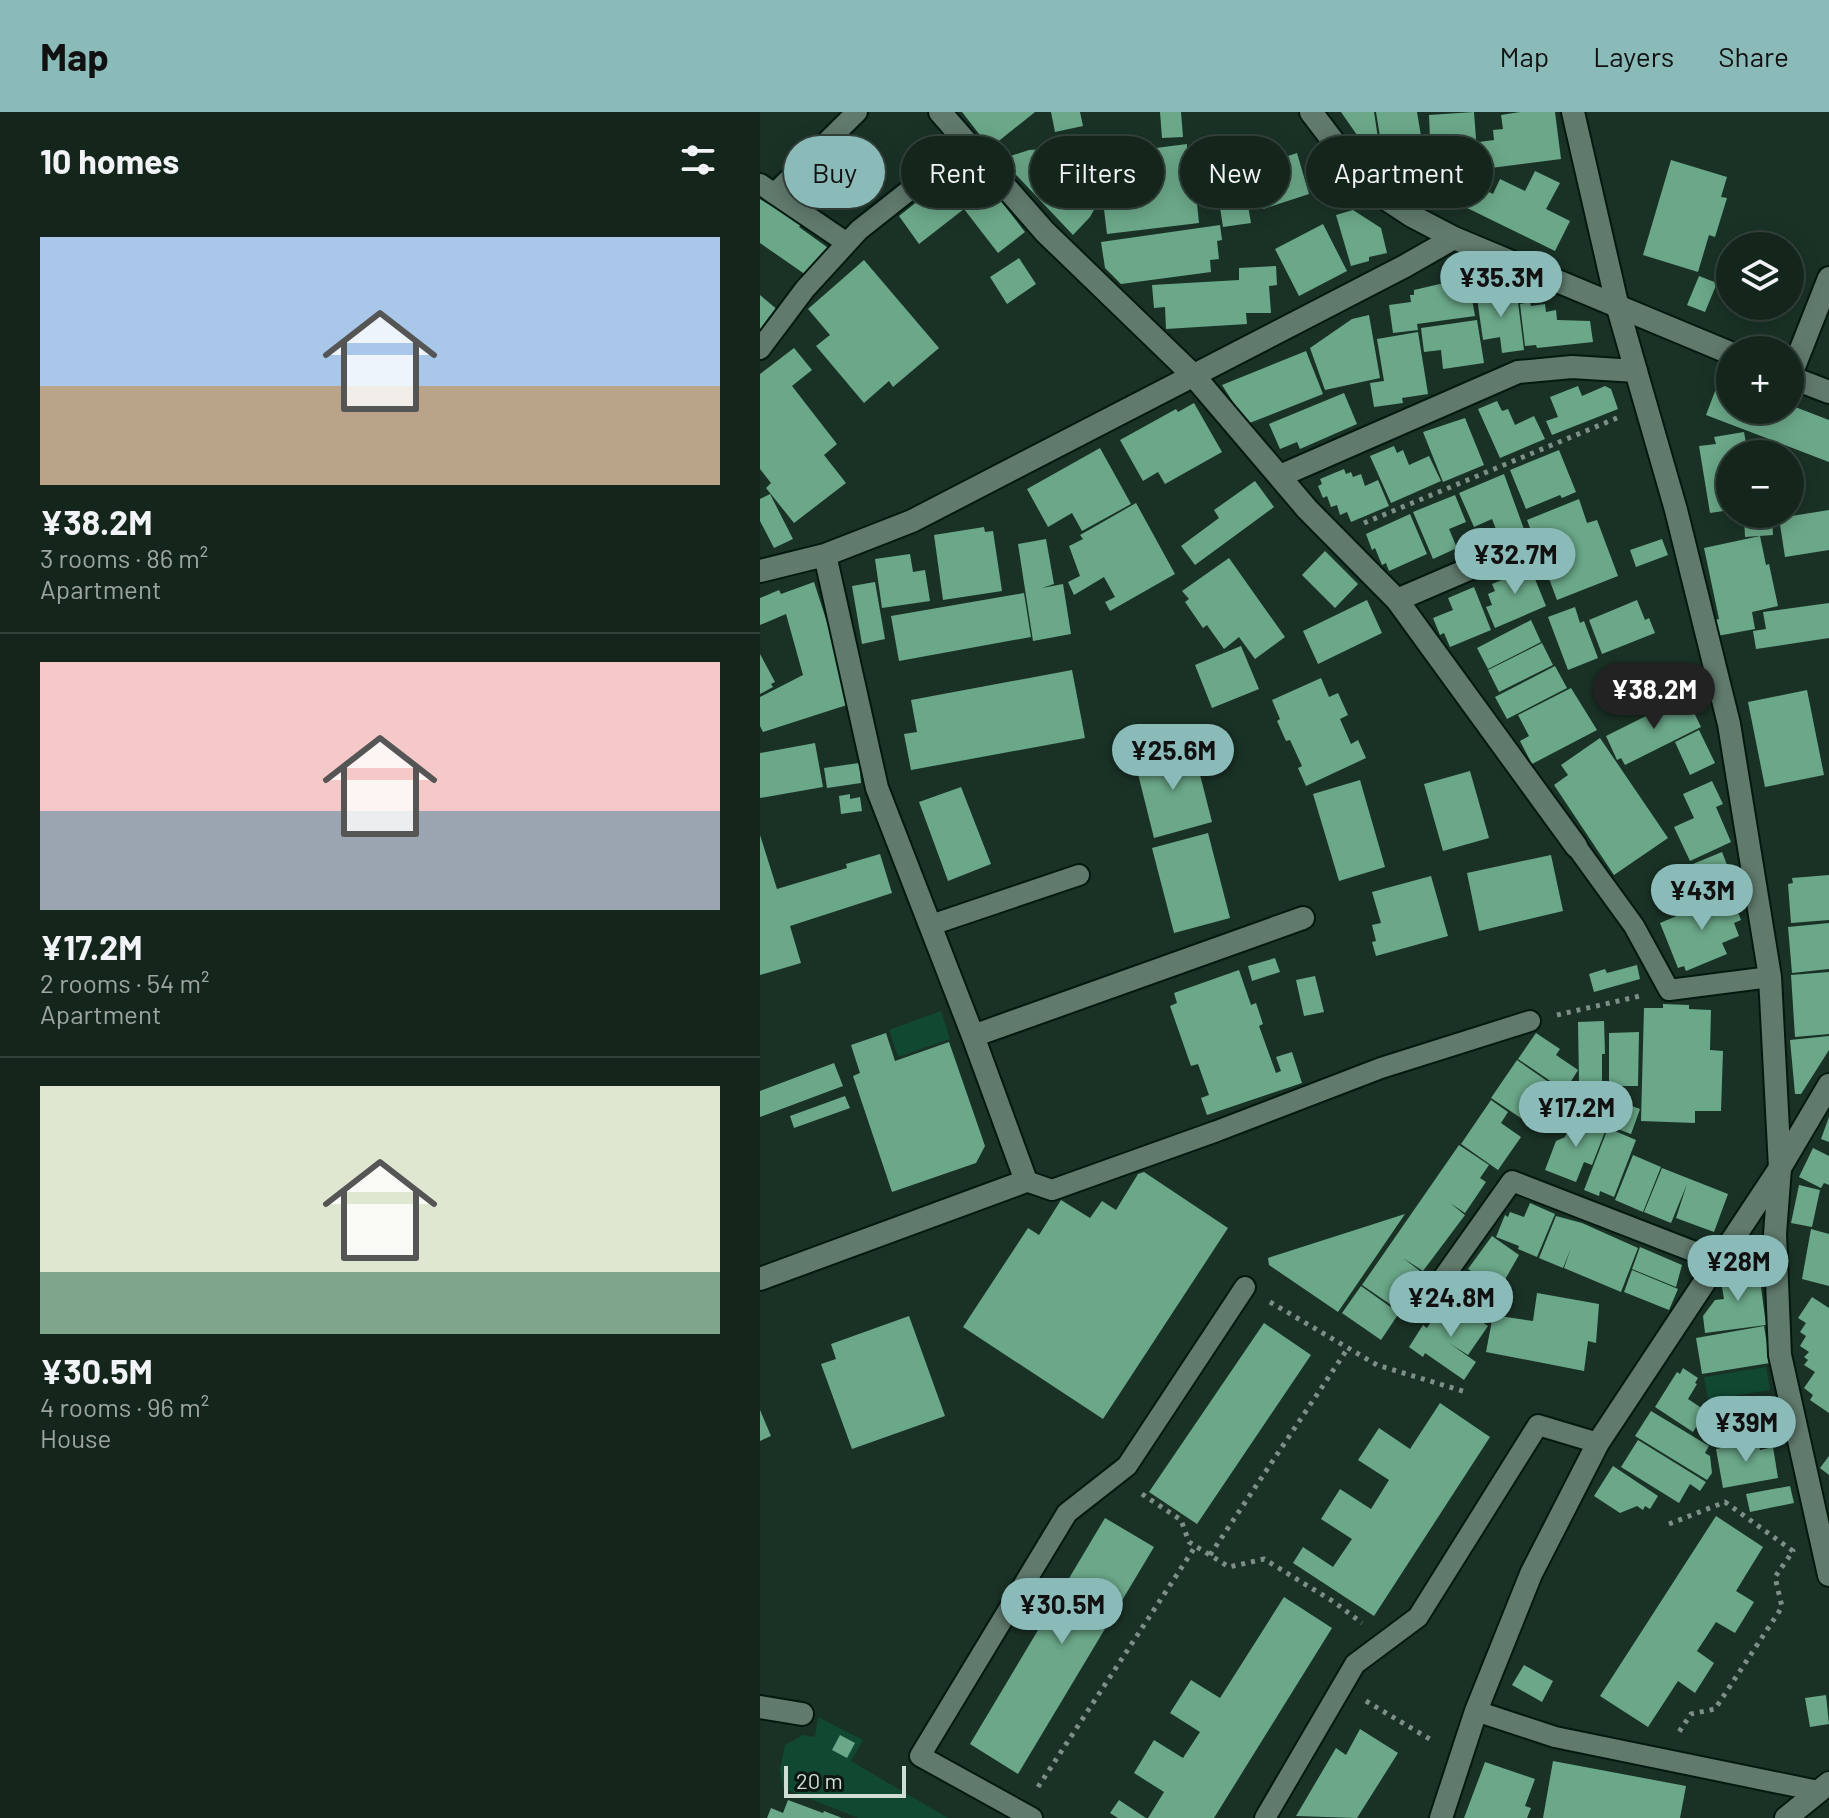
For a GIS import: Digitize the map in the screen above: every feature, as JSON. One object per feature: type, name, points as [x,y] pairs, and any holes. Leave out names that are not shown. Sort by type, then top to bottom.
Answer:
[{"type":"street","points":[[940,112],[961,136]]},
{"type":"street","points":[[1311,112],[1368,187],[1412,216],[1454,238],[1716,347]]},
{"type":"street","points":[[1573,112],[1618,308],[1676,510],[1729,724],[1770,977],[1780,1168],[1775,1234],[1780,1355],[1829,1575]]},
{"type":"street","points":[[1014,197],[1045,232],[1193,375],[1333,535],[1397,600],[1576,846]]},
{"type":"street","points":[[760,571],[825,555],[912,521],[1454,238]]},
{"type":"street","points":[[1804,341],[1829,278]]},
{"type":"street","points":[[1280,476],[1518,372],[1572,367],[1636,371]]},
{"type":"street","points":[[1804,382],[1829,392]]},
{"type":"street","points":[[760,1279],[1026,1181],[877,788],[825,555]]},
{"type":"street","points":[[1397,600],[1497,557]]},
{"type":"street","points":[[973,1036],[1303,918]]},
{"type":"street","points":[[1441,1818],[1476,1711],[1531,1574],[1598,1443],[1780,1168],[1829,1085]]},
{"type":"street","points":[[760,1707],[802,1714]]},
{"type":"street","points":[[1786,1818],[1824,1787]]},
{"type":"lane","points":[[847,243],[767,189],[857,112]]},
{"type":"lane","points":[[760,349],[805,289],[859,230],[901,197]]},
{"type":"lane","points":[[1576,846],[1634,926],[1669,990],[1770,977]]},
{"type":"lane","points":[[931,925],[1079,875]]},
{"type":"lane","points":[[1026,1181],[1052,1190],[1381,1068],[1530,1021]]},
{"type":"lane","points":[[1421,1309],[1512,1181],[1718,1261]]},
{"type":"lane","points":[[1027,1815],[920,1756],[1067,1513],[1127,1466],[1245,1287]]},
{"type":"lane","points":[[1265,1818],[1355,1664],[1418,1617],[1538,1425],[1598,1443]]},
{"type":"lane","points":[[1476,1711],[1555,1737],[1824,1787]]},
{"type":"path","points":[[1333,535],[1646,406]]},
{"type":"path","points":[[1530,1021],[1669,990]]},
{"type":"path","points":[[1245,1287],[1377,1365],[1466,1392]]},
{"type":"path","points":[[1210,1555],[1348,1348]]},
{"type":"path","points":[[1115,1475],[1181,1520],[1189,1542],[1195,1547],[1229,1567],[1264,1559],[1334,1602],[1387,1641]]},
{"type":"path","points":[[1661,1759],[1691,1714],[1715,1709],[1782,1607],[1775,1577],[1793,1551],[1725,1502],[1669,1524]]},
{"type":"path","points":[[1027,1815],[1195,1547]]},
{"type":"path","points":[[1341,1686],[1461,1758]]},
{"type":"green space","points":[[941,1011],[950,1039],[898,1057],[889,1030]]},
{"type":"green space","points":[[1766,1367],[1770,1390],[1708,1400],[1704,1377]]},
{"type":"green space","points":[[818,1717],[863,1740],[851,1761],[948,1818],[858,1818],[783,1788],[780,1769],[785,1745],[803,1735],[815,1737]]},
{"type":"building","points":[[962,112],[1035,112],[1005,136],[981,136]]},
{"type":"building","points":[[1051,112],[1080,112],[1083,126],[1055,132]]},
{"type":"building","points":[[1160,112],[1181,112],[1183,136],[1162,136]]},
{"type":"building","points":[[1341,112],[1374,112],[1378,136],[1358,136]]},
{"type":"building","points":[[1376,112],[1417,112],[1421,136],[1380,136]]},
{"type":"building","points":[[1474,112],[1476,136],[1430,136],[1429,115]]},
{"type":"building","points":[[1555,112],[1561,159],[1493,168],[1493,130],[1503,129],[1501,115]]},
{"type":"building","points":[[1180,145],[1180,208],[1197,208],[1199,223],[1107,234],[1104,208],[1164,208],[1164,147]]},
{"type":"building","points":[[1029,150],[1030,190],[1014,173],[1014,155]]},
{"type":"building","points":[[1297,153],[1306,184],[1306,195],[1290,200],[1290,155]]},
{"type":"building","points":[[1671,160],[1727,177],[1721,197],[1727,198],[1715,237],[1709,235],[1698,272],[1643,255]]},
{"type":"building","points":[[1535,171],[1560,183],[1546,209],[1570,221],[1555,251],[1467,208],[1493,208],[1493,194],[1500,179],[1525,191]]},
{"type":"building","points":[[760,199],[801,224],[799,227],[831,250],[806,275],[760,243]]},
{"type":"building","points":[[909,208],[1006,208],[1025,232],[998,253],[964,209],[919,244],[899,216]]},
{"type":"building","points":[[1047,208],[1095,208],[1073,235]]},
{"type":"building","points":[[1220,208],[1248,208],[1251,223],[1223,227]]},
{"type":"building","points":[[1353,210],[1381,228],[1387,253],[1351,266],[1336,215]]},
{"type":"building","points":[[1323,224],[1347,271],[1299,296],[1275,249]]},
{"type":"building","points":[[1220,225],[1222,240],[1217,241],[1219,259],[1210,260],[1211,272],[1121,284],[1105,268],[1101,242]]},
{"type":"building","points":[[1019,258],[1036,284],[1007,304],[990,277]]},
{"type":"building","points":[[864,260],[939,348],[893,387],[889,381],[864,403],[816,346],[830,335],[808,309]]},
{"type":"building","points":[[1276,266],[1277,285],[1269,286],[1271,313],[1246,313],[1247,324],[1166,329],[1165,307],[1154,308],[1152,285],[1239,280],[1239,268]]},
{"type":"building","points":[[1699,276],[1716,283],[1705,312],[1687,305]]},
{"type":"building","points":[[1444,283],[1462,283],[1462,288],[1470,287],[1475,316],[1417,324],[1418,330],[1393,333],[1389,305],[1411,302],[1410,295],[1414,295],[1414,290]]},
{"type":"building","points":[[1496,288],[1497,296],[1517,294],[1524,350],[1502,353],[1500,337],[1483,340],[1476,291]]},
{"type":"building","points":[[760,295],[779,311],[760,331]]},
{"type":"building","points":[[1530,302],[1531,306],[1545,304],[1546,312],[1556,310],[1557,320],[1590,321],[1593,342],[1537,348],[1536,345],[1525,346],[1520,304]]},
{"type":"building","points":[[1369,315],[1380,378],[1325,390],[1310,348],[1352,319]]},
{"type":"building","points":[[1477,320],[1484,363],[1443,369],[1441,350],[1424,352],[1421,328]]},
{"type":"building","points":[[1418,332],[1428,394],[1402,398],[1403,403],[1374,407],[1370,383],[1384,381],[1377,339]]},
{"type":"building","points":[[794,348],[812,370],[792,386],[837,444],[824,455],[846,483],[794,523],[766,488],[771,483],[760,469],[760,374]]},
{"type":"building","points":[[1306,351],[1323,394],[1247,424],[1222,385]]},
{"type":"building","points":[[1578,386],[1582,396],[1605,386],[1611,389],[1618,409],[1552,435],[1546,421],[1558,417],[1550,397]]},
{"type":"building","points":[[1716,389],[1716,419],[1706,415]]},
{"type":"building","points":[[1344,393],[1357,424],[1300,449],[1297,442],[1280,449],[1269,424]]},
{"type":"building","points":[[1497,401],[1502,411],[1508,409],[1515,425],[1534,416],[1545,439],[1500,458],[1478,409]]},
{"type":"building","points":[[1194,403],[1222,452],[1165,484],[1158,472],[1143,481],[1120,440],[1176,409],[1178,412]]},
{"type":"building","points":[[1804,410],[1829,420],[1829,462],[1804,452],[1804,440],[1771,440],[1730,424],[1804,424]]},
{"type":"building","points":[[1465,418],[1484,465],[1443,482],[1423,432]]},
{"type":"building","points":[[1744,432],[1745,440],[1716,440],[1716,444],[1714,437]]},
{"type":"building","points":[[1716,444],[1716,512],[1710,513],[1699,446]]},
{"type":"building","points":[[1394,446],[1397,453],[1403,450],[1409,465],[1429,456],[1441,481],[1391,503],[1370,456]]},
{"type":"building","points":[[1100,448],[1131,504],[1082,531],[1072,513],[1048,527],[1027,489]]},
{"type":"building","points":[[1559,450],[1576,492],[1526,509],[1510,470]]},
{"type":"building","points":[[1344,469],[1346,474],[1351,472],[1353,477],[1361,474],[1365,486],[1378,480],[1389,506],[1351,522],[1347,512],[1340,515],[1337,505],[1331,507],[1318,486],[1322,484],[1320,479]]},
{"type":"building","points":[[1504,474],[1525,532],[1501,542],[1492,519],[1474,527],[1459,493]]},
{"type":"building","points":[[1255,481],[1274,507],[1195,565],[1181,546],[1219,518],[1214,510]]},
{"type":"building","points":[[770,494],[793,539],[774,548],[760,521],[760,499]]},
{"type":"building","points":[[1455,495],[1466,522],[1449,529],[1457,548],[1433,559],[1413,512]]},
{"type":"building","points":[[1579,499],[1587,523],[1597,520],[1618,576],[1557,600],[1527,520]]},
{"type":"building","points":[[1136,503],[1175,574],[1110,611],[1105,602],[1115,597],[1104,577],[1074,595],[1068,582],[1080,576],[1069,546],[1083,539],[1080,535]]},
{"type":"building","points":[[1829,510],[1829,550],[1785,557],[1781,528],[1804,528],[1804,514]]},
{"type":"building","points":[[1410,514],[1427,554],[1389,571],[1386,563],[1382,565],[1375,548],[1372,550],[1366,534]]},
{"type":"building","points":[[984,527],[985,532],[993,531],[1002,591],[943,600],[934,535]]},
{"type":"building","points":[[1745,528],[1773,528],[1773,535],[1745,537]]},
{"type":"building","points":[[1760,536],[1778,606],[1752,612],[1755,629],[1717,636],[1714,620],[1719,619],[1704,548]]},
{"type":"building","points":[[1046,539],[1054,584],[1042,588],[1063,584],[1071,634],[1033,641],[1018,544]]},
{"type":"building","points":[[1662,539],[1668,555],[1636,567],[1630,550]]},
{"type":"building","points":[[1325,551],[1358,584],[1335,608],[1302,575]]},
{"type":"building","points":[[910,554],[913,572],[925,570],[930,601],[882,608],[875,559]]},
{"type":"building","points":[[1229,558],[1285,637],[1255,659],[1239,637],[1224,649],[1207,625],[1203,628],[1185,602],[1189,599],[1182,591]]},
{"type":"building","points":[[1528,562],[1546,606],[1495,628],[1486,607],[1492,605],[1488,594],[1495,591],[1492,584],[1509,577],[1507,571]]},
{"type":"building","points":[[814,582],[850,704],[763,732],[760,726],[760,697],[803,675],[786,614],[760,625],[760,598]]},
{"type":"building","points":[[875,582],[885,639],[862,644],[852,586]]},
{"type":"building","points":[[1474,587],[1491,630],[1450,647],[1444,633],[1440,635],[1433,618],[1453,610],[1448,598]]},
{"type":"building","points":[[1024,593],[1031,637],[899,661],[891,616]]},
{"type":"building","points":[[1367,600],[1382,633],[1318,664],[1303,631]]},
{"type":"building","points":[[1637,600],[1645,620],[1649,618],[1655,633],[1602,654],[1589,620]]},
{"type":"building","points":[[1829,603],[1829,638],[1756,649],[1753,631],[1766,629],[1763,612]]},
{"type":"building","points":[[1575,607],[1580,623],[1584,621],[1598,658],[1568,670],[1548,617]]},
{"type":"building","points":[[1531,620],[1541,642],[1488,669],[1477,648]]},
{"type":"building","points":[[1542,643],[1553,665],[1499,692],[1488,670]]},
{"type":"building","points":[[1241,646],[1259,689],[1212,708],[1195,665]]},
{"type":"building","points":[[760,654],[775,682],[771,684],[773,687],[760,694]]},
{"type":"building","points":[[1555,666],[1567,688],[1507,719],[1495,697]]},
{"type":"building","points":[[1072,670],[1085,738],[911,770],[904,734],[917,732],[911,700]]},
{"type":"building","points":[[1321,678],[1329,697],[1338,693],[1348,715],[1340,719],[1351,744],[1358,740],[1366,758],[1306,786],[1298,768],[1302,766],[1290,740],[1286,741],[1272,700]]},
{"type":"building","points":[[1571,688],[1597,730],[1532,764],[1520,741],[1529,736],[1518,715]]},
{"type":"building","points":[[1807,690],[1824,775],[1765,787],[1748,702]]},
{"type":"building","points":[[1686,696],[1701,727],[1625,765],[1621,758],[1617,760],[1606,736]]},
{"type":"building","points":[[1699,730],[1715,763],[1690,775],[1675,742]]},
{"type":"building","points":[[1600,738],[1668,838],[1614,875],[1554,785],[1568,775],[1561,765]]},
{"type":"building","points":[[815,743],[823,787],[760,798],[760,753]]},
{"type":"building","points":[[1193,747],[1212,822],[1154,838],[1135,762]]},
{"type":"building","points":[[859,763],[861,783],[827,788],[824,768]]},
{"type":"building","points":[[1470,771],[1489,838],[1443,851],[1424,784]]},
{"type":"building","points":[[1360,780],[1385,867],[1339,881],[1313,794]]},
{"type":"building","points":[[1712,781],[1723,804],[1716,807],[1731,842],[1690,861],[1674,827],[1694,818],[1683,794]]},
{"type":"building","points":[[961,787],[991,864],[948,881],[919,802]]},
{"type":"building","points":[[850,794],[850,799],[860,797],[862,811],[841,814],[839,796]]},
{"type":"building","points":[[1208,833],[1230,918],[1174,933],[1152,848]]},
{"type":"building","points":[[760,835],[777,889],[847,868],[846,864],[880,854],[892,893],[790,926],[801,963],[760,975]]},
{"type":"building","points":[[1722,852],[1735,885],[1673,911],[1659,878]]},
{"type":"building","points":[[1551,855],[1563,911],[1479,931],[1467,873]]},
{"type":"building","points":[[1829,875],[1829,920],[1791,923],[1788,884],[1793,883],[1792,878]]},
{"type":"building","points":[[1431,876],[1448,936],[1376,956],[1372,925],[1381,923],[1372,892]]},
{"type":"building","points":[[1731,893],[1741,920],[1734,923],[1739,936],[1722,943],[1727,954],[1686,971],[1684,966],[1678,968],[1660,923]]},
{"type":"building","points":[[1829,923],[1829,969],[1792,973],[1788,927]]},
{"type":"building","points":[[1275,958],[1280,972],[1252,981],[1248,966]]},
{"type":"building","points":[[1637,965],[1640,979],[1594,992],[1589,974]]},
{"type":"building","points":[[1239,970],[1251,1005],[1256,1003],[1263,1024],[1259,1026],[1276,1073],[1281,1071],[1276,1057],[1292,1052],[1302,1083],[1207,1115],[1201,1098],[1209,1095],[1198,1064],[1191,1066],[1170,1006],[1177,1003],[1174,993]]},
{"type":"building","points":[[1829,972],[1829,1034],[1795,1037],[1791,975]]},
{"type":"building","points":[[1315,976],[1324,1012],[1304,1016],[1296,980]]},
{"type":"building","points":[[1663,1004],[1711,1010],[1710,1050],[1723,1051],[1721,1111],[1695,1111],[1695,1123],[1641,1121],[1644,1008],[1663,1008]]},
{"type":"building","points":[[1604,1021],[1602,1082],[1579,1082],[1578,1022]]},
{"type":"building","points":[[1639,1032],[1638,1086],[1609,1086],[1609,1033]]},
{"type":"building","points":[[886,1033],[895,1061],[949,1042],[985,1146],[976,1163],[892,1192],[853,1076],[860,1073],[851,1045]]},
{"type":"building","points":[[1536,1033],[1560,1049],[1556,1055],[1578,1070],[1565,1091],[1518,1059]]},
{"type":"building","points":[[1829,1036],[1829,1050],[1801,1094],[1795,1094],[1790,1040]]},
{"type":"building","points":[[1517,1060],[1560,1090],[1534,1127],[1491,1098]]},
{"type":"building","points":[[834,1063],[843,1086],[760,1117],[760,1091]]},
{"type":"building","points":[[1580,1087],[1640,1109],[1631,1134],[1571,1112]]},
{"type":"building","points":[[845,1096],[850,1108],[794,1128],[790,1116]]},
{"type":"building","points":[[1491,1100],[1508,1112],[1501,1123],[1521,1137],[1498,1170],[1461,1144]]},
{"type":"building","points":[[1573,1116],[1606,1129],[1592,1165],[1584,1162],[1576,1182],[1545,1170],[1556,1141],[1565,1137]]},
{"type":"building","points":[[1829,1117],[1829,1142],[1821,1139]]},
{"type":"building","points":[[1608,1128],[1636,1140],[1614,1197],[1600,1191],[1599,1196],[1584,1190]]},
{"type":"building","points":[[1459,1145],[1489,1165],[1480,1178],[1486,1182],[1465,1213],[1450,1203],[1465,1215],[1423,1271],[1403,1258],[1424,1274],[1397,1309],[1362,1285]]},
{"type":"building","points":[[1813,1148],[1829,1156],[1829,1185],[1824,1183],[1821,1188],[1799,1177]]},
{"type":"building","points":[[1633,1155],[1661,1167],[1643,1212],[1615,1200]]},
{"type":"building","points":[[1662,1168],[1728,1194],[1714,1232],[1676,1218],[1687,1184],[1671,1223],[1644,1212]]},
{"type":"building","points":[[1144,1172],[1228,1228],[1103,1419],[963,1327],[1028,1228],[1039,1235],[1061,1200],[1090,1218],[1102,1201],[1116,1210],[1138,1174]]},
{"type":"building","points":[[1799,1185],[1820,1190],[1812,1227],[1791,1223]]},
{"type":"building","points":[[1530,1203],[1555,1214],[1537,1257],[1496,1237],[1505,1215],[1508,1217],[1510,1212],[1524,1217]]},
{"type":"building","points":[[1405,1214],[1338,1312],[1269,1265],[1268,1258]]},
{"type":"building","points":[[1556,1216],[1582,1223],[1638,1248],[1621,1292],[1564,1268],[1571,1248],[1563,1268],[1539,1258]]},
{"type":"building","points":[[1811,1229],[1829,1234],[1829,1286],[1802,1279]]},
{"type":"building","points":[[1492,1236],[1519,1255],[1499,1290],[1468,1269]]},
{"type":"building","points":[[1640,1247],[1682,1265],[1676,1287],[1632,1269]]},
{"type":"building","points":[[1758,1264],[1766,1325],[1705,1333],[1703,1316],[1715,1300],[1724,1299],[1722,1287],[1728,1286],[1727,1279],[1732,1278],[1731,1267]]},
{"type":"building","points":[[1632,1270],[1678,1289],[1669,1310],[1624,1292]]},
{"type":"building","points":[[1469,1272],[1500,1293],[1493,1301],[1497,1304],[1485,1322],[1449,1298]]},
{"type":"building","points":[[1361,1286],[1399,1313],[1381,1340],[1342,1313]]},
{"type":"building","points":[[1537,1293],[1599,1304],[1596,1343],[1588,1341],[1584,1371],[1486,1352],[1493,1315],[1533,1321]]},
{"type":"building","points":[[1812,1297],[1829,1308],[1829,1413],[1810,1400],[1813,1395],[1804,1388],[1815,1372],[1804,1365],[1808,1360],[1804,1357],[1809,1352],[1800,1346],[1806,1336],[1800,1332],[1806,1323],[1798,1318]]},
{"type":"building","points":[[1450,1300],[1488,1326],[1468,1355],[1449,1343],[1476,1362],[1464,1380],[1425,1353],[1423,1357],[1409,1347],[1423,1325],[1427,1328],[1442,1305],[1445,1307]]},
{"type":"building","points":[[909,1316],[945,1416],[852,1449],[821,1364],[836,1359],[831,1344]]},
{"type":"building","points":[[1264,1323],[1311,1355],[1197,1524],[1149,1492]]},
{"type":"building","points":[[1764,1326],[1770,1363],[1702,1374],[1696,1338]]},
{"type":"building","points":[[1683,1368],[1698,1378],[1688,1399],[1703,1409],[1704,1415],[1693,1432],[1655,1407],[1677,1372],[1680,1374]]},
{"type":"building","points":[[1750,1398],[1752,1406],[1765,1404],[1770,1434],[1716,1445],[1708,1406]]},
{"type":"building","points":[[1440,1403],[1490,1437],[1374,1616],[1293,1563],[1303,1547],[1333,1567],[1352,1539],[1321,1519],[1340,1489],[1371,1509],[1389,1480],[1358,1460],[1379,1428],[1410,1449]]},
{"type":"building","points":[[760,1410],[771,1436],[760,1441]]},
{"type":"building","points":[[1651,1411],[1709,1446],[1705,1453],[1710,1456],[1712,1473],[1707,1480],[1635,1436]]},
{"type":"building","points":[[1638,1440],[1706,1482],[1700,1491],[1690,1484],[1679,1503],[1621,1467]]},
{"type":"building","points":[[1758,1441],[1760,1450],[1773,1447],[1778,1478],[1723,1488],[1716,1449]]},
{"type":"building","points":[[1829,1456],[1829,1475],[1820,1468]]},
{"type":"building","points":[[1613,1466],[1658,1496],[1650,1509],[1645,1506],[1643,1510],[1637,1506],[1620,1513],[1594,1496]]},
{"type":"building","points":[[1790,1486],[1794,1503],[1750,1512],[1746,1494]]},
{"type":"building","points":[[1716,1516],[1763,1547],[1736,1591],[1754,1602],[1735,1633],[1716,1622],[1697,1651],[1714,1663],[1695,1693],[1678,1681],[1648,1727],[1600,1696]]},
{"type":"building","points":[[1105,1518],[1154,1547],[1018,1774],[970,1744]]},
{"type":"building","points":[[1284,1597],[1332,1628],[1214,1818],[1148,1818],[1164,1792],[1134,1773],[1154,1740],[1183,1758],[1200,1732],[1170,1713],[1191,1680],[1220,1698]]},
{"type":"building","points":[[1524,1665],[1553,1681],[1542,1702],[1512,1685]]},
{"type":"building","points":[[1826,1695],[1829,1724],[1810,1727],[1805,1698]]},
{"type":"building","points":[[1360,1729],[1398,1753],[1357,1818],[1296,1816],[1336,1748],[1346,1755]]},
{"type":"building","points":[[840,1735],[855,1743],[847,1758],[832,1750]]},
{"type":"building","points":[[1553,1761],[1686,1786],[1680,1818],[1543,1818]]},
{"type":"building","points":[[1485,1762],[1535,1779],[1525,1806],[1531,1808],[1527,1818],[1464,1818]]},
{"type":"building","points":[[788,1800],[842,1818],[767,1818],[771,1808],[783,1813]]},
{"type":"building","points":[[1119,1800],[1146,1818],[1118,1818],[1110,1813]]}]
